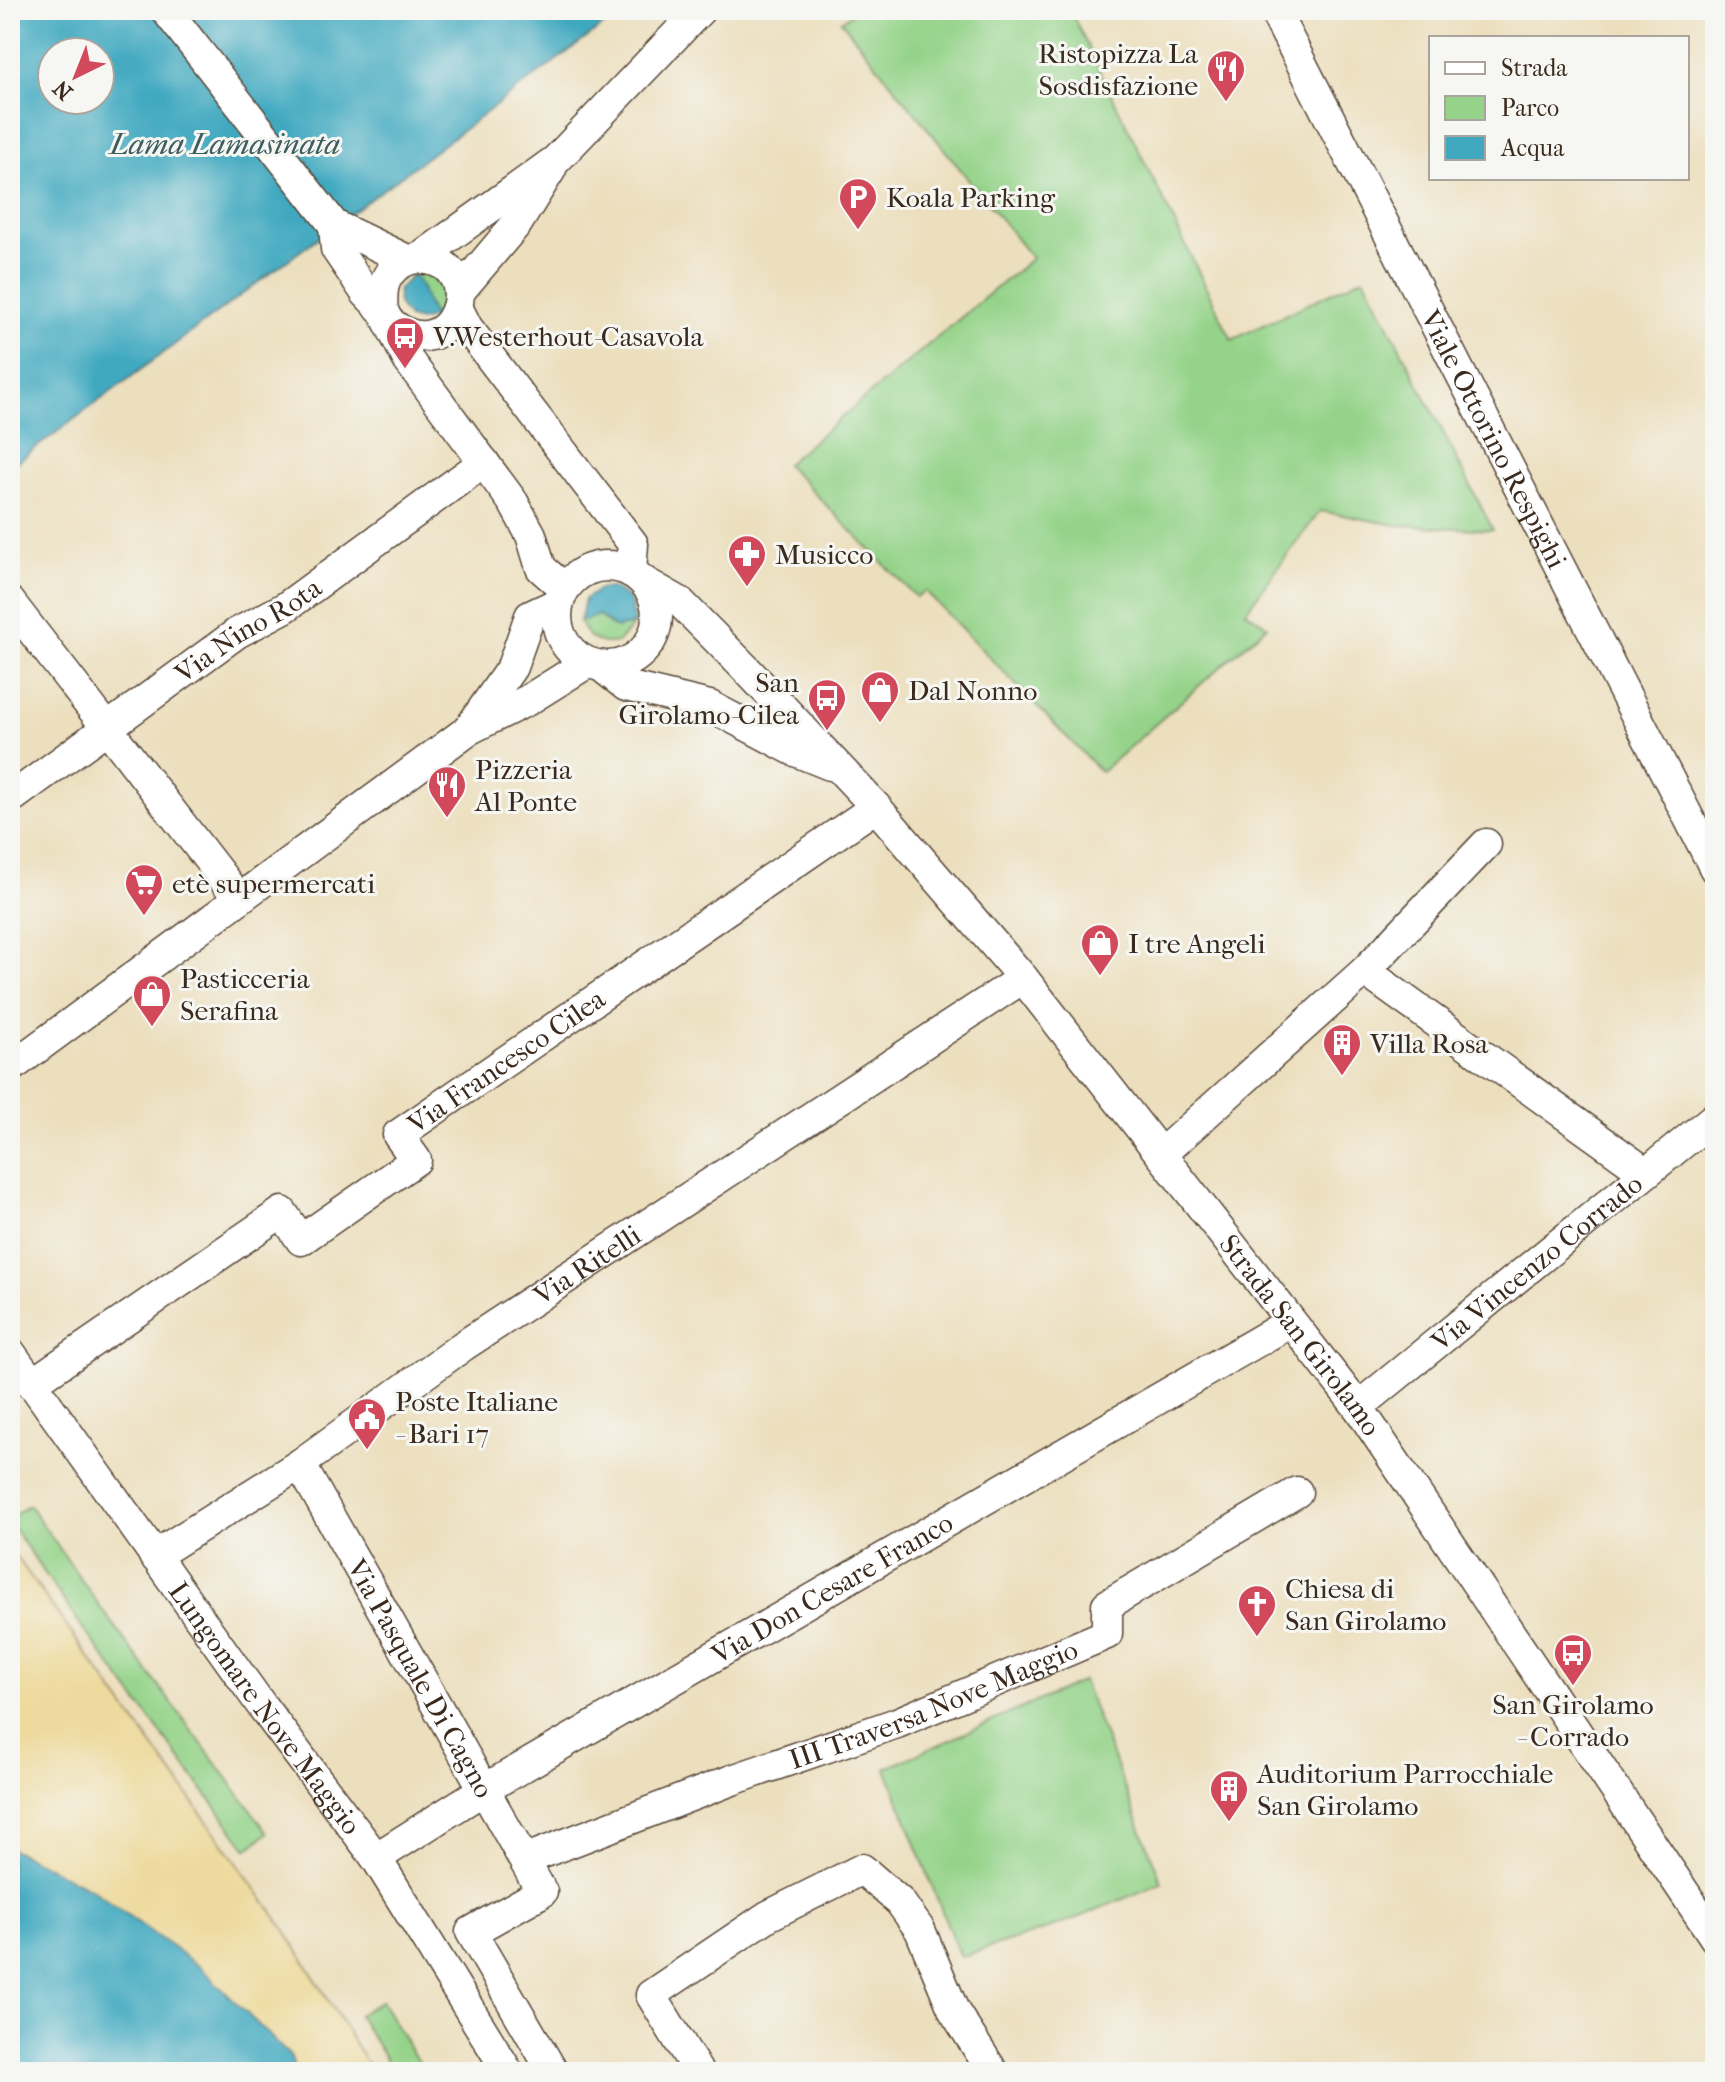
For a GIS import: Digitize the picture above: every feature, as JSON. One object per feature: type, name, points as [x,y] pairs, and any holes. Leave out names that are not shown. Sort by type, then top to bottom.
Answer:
[{"type":"street","points":[[10,1068],[468,730],[594,664],[631,661],[652,638],[657,608],[637,576],[633,544],[467,327],[450,272],[432,259],[414,259],[334,225],[166,10]]},
{"type":"street","points":[[700,10],[556,160],[388,275],[381,298],[408,360],[484,462],[531,535],[541,568],[561,595],[559,632],[575,655],[626,686],[710,706],[793,750],[840,768]]},
{"type":"street","name":"Viale Ottorino Respighi","points":[[1274,10],[1715,869]]},
{"type":"street","points":[[334,225],[336,249],[366,293],[388,317],[412,336],[435,334],[445,328],[459,300],[518,222],[556,160]]},
{"type":"street","name":"Via Nino Rota","points":[[10,799],[237,633],[286,607],[484,462]]},
{"type":"street","points":[[468,730],[512,667],[530,616],[561,595],[588,569],[602,566],[637,576]]},
{"type":"street","name":"Strada San Girolamo","points":[[637,576],[680,602],[840,768],[1023,978],[1358,1407],[1715,1938]]},
{"type":"street","points":[[10,602],[239,899]]},
{"type":"street","name":"Via Francesco Cilea","points":[[31,1384],[282,1212],[301,1240],[416,1160],[398,1135],[876,807]]},
{"type":"street","points":[[1161,1154],[1365,971],[1486,844]]},
{"type":"street","points":[[1365,971],[1645,1172]]},
{"type":"street","name":"Via Ritelli","points":[[154,1556],[300,1464],[463,1346],[1023,978]]},
{"type":"street","name":"Via Vincenzo Corrado","points":[[1358,1407],[1715,1117]]},
{"type":"street","name":"Via Don Cesare Franco","points":[[376,1858],[483,1790],[1291,1322]]},
{"type":"street","name":"Lungomare Nove Maggio","points":[[10,1352],[154,1556],[376,1858],[508,2072]]},
{"type":"street","name":"Via Pasquale Di Cagno","points":[[300,1464],[542,1892],[471,1932],[553,2072]]},
{"type":"street","name":"III Traversa Nove Maggio","points":[[524,1860],[732,1780],[897,1723],[1107,1634],[1107,1605],[1297,1492]]},
{"type":"street","points":[[698,2072],[651,1995],[768,1916],[862,1869],[900,1902],[920,1930],[954,2011],[993,2072]]},
{"type":"green space","points":[[858,10],[1070,10],[1232,340],[1364,277],[1493,530],[1396,525],[1320,511],[1246,611],[1267,626],[1101,772],[925,591],[916,597],[786,464],[1032,258],[841,21]]},
{"type":"green space","points":[[413,275],[431,275],[444,291],[443,307],[435,317]]},
{"type":"green space","points":[[598,615],[611,626],[634,624],[618,642],[600,642],[586,633],[580,622]]},
{"type":"green space","points":[[29,1505],[103,1611],[268,1833],[247,1849],[82,1627],[10,1523],[10,1518]]},
{"type":"green space","points":[[1083,1681],[1162,1883],[1057,1926],[960,1957],[886,1768]]},
{"type":"green space","points":[[381,2001],[424,2072],[394,2072],[358,2015]]},
{"type":"sand","points":[[10,1548],[286,1931],[372,2072],[296,2072],[291,2057],[93,1890],[10,1848]]},
{"type":"water","name":"Lama Lamasinata","points":[[10,10],[624,10],[10,467]]},
{"type":"water","points":[[413,275],[435,317],[420,321],[408,318],[398,304],[398,290]]},
{"type":"water","points":[[601,588],[613,588],[630,600],[634,624],[616,628],[598,615],[580,622],[585,599]]},
{"type":"water","points":[[10,1848],[93,1890],[201,1968],[291,2057],[296,2072],[10,2072]]},
{"type":"place","name":"Ristopizza La Sosdisfazione","points":[[1226,103]]},
{"type":"place","name":"Koala Parking","points":[[858,231]]},
{"type":"place","name":"V.Westerhout-Casavola","points":[[405,370]]},
{"type":"place","name":"Musicco","points":[[747,588]]},
{"type":"place","name":"Dal Nonno","points":[[880,724]]},
{"type":"place","name":"San Girolamo-Cilea","points":[[827,732]]},
{"type":"place","name":"Pizzeria Al Ponte","points":[[447,819]]},
{"type":"place","name":"etè supermercati","points":[[144,917]]},
{"type":"place","name":"I tre Angeli","points":[[1100,977]]},
{"type":"place","name":"Pasticceria Serafina","points":[[152,1028]]},
{"type":"place","name":"Villa Rosa","points":[[1342,1077]]},
{"type":"place","name":"Poste Italiane - Bari 17","points":[[367,1451]]},
{"type":"place","name":"Chiesa di San Girolamo","points":[[1257,1638]]},
{"type":"place","name":"San Girolamo - Corrado","points":[[1573,1687]]},
{"type":"place","name":"Auditorium Parrocchiale San Girolamo","points":[[1229,1823]]}]
